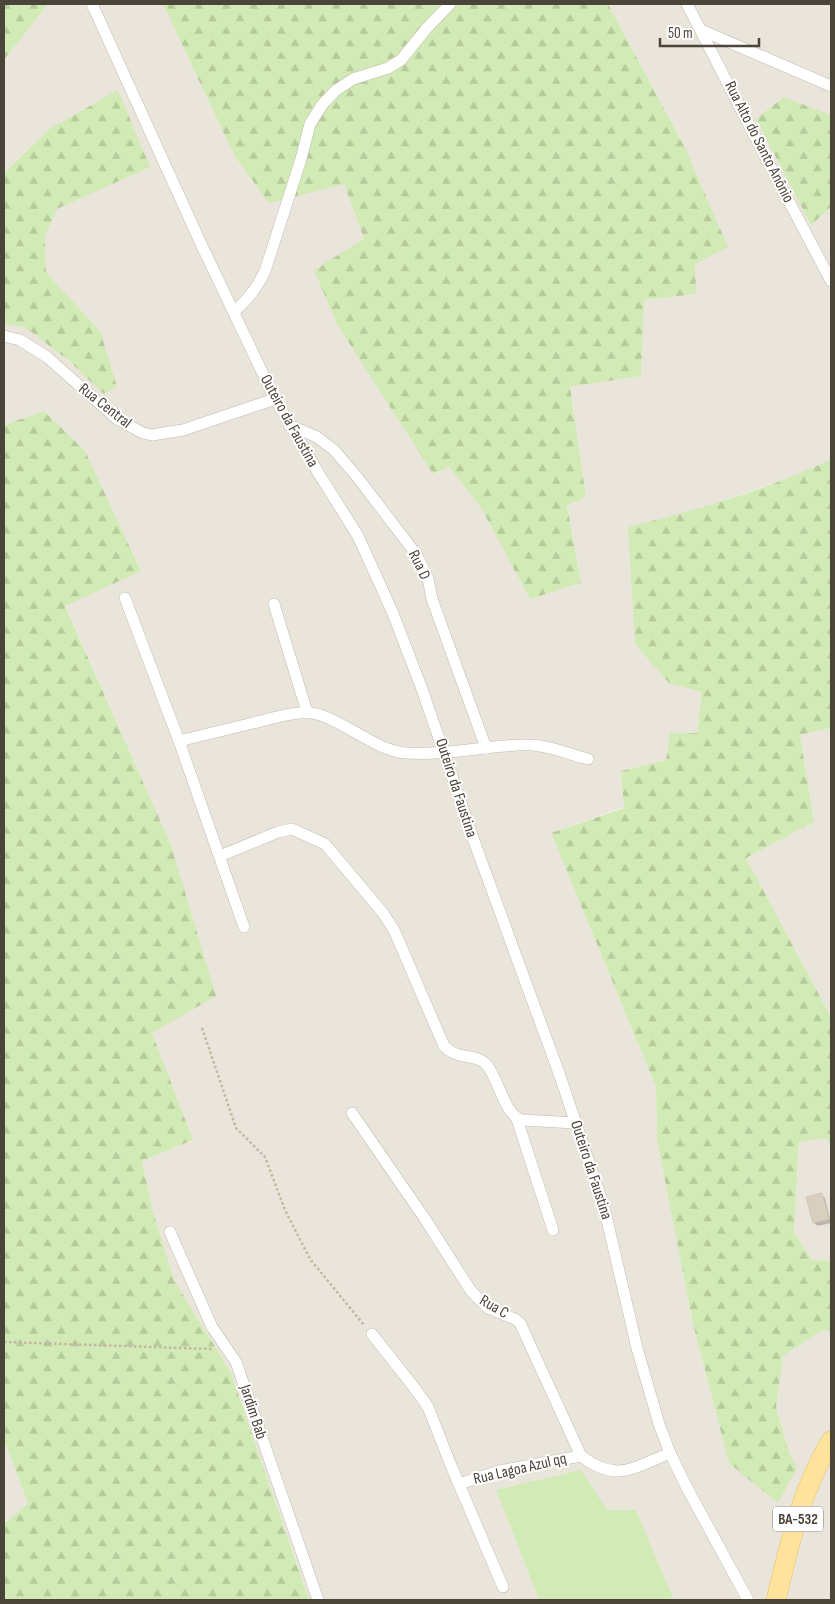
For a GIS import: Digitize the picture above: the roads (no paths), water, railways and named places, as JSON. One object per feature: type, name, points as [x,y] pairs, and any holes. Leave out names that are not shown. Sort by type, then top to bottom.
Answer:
[{"type":"main road","name":"BA-532","points":[[776,1600],[788,1549],[807,1488],[831,1441]]},
{"type":"street","name":"Outeiro da Faustina","points":[[92,4],[202,246],[275,399],[358,536],[392,611],[422,689],[474,841],[532,998],[604,1207],[646,1384],[670,1452],[707,1527],[748,1600]]},
{"type":"street","points":[[234,312],[260,282],[265,271],[301,160],[310,124],[322,105],[335,91],[353,80],[388,68],[401,60],[426,29],[450,4]]},
{"type":"street","name":"Rua Alto do Santo Anônio","points":[[688,4],[831,281]]},
{"type":"street","points":[[701,30],[831,86]]},
{"type":"street","name":"Rua Central","points":[[4,336],[20,340],[47,358],[117,419],[143,433],[152,434],[183,430],[275,399]]},
{"type":"street","name":"Rua D","points":[[290,425],[316,437],[334,450],[358,478],[416,554],[428,579],[432,599],[486,748]]},
{"type":"street","points":[[125,598],[179,741],[244,927]]},
{"type":"street","points":[[274,604],[307,712]]},
{"type":"street","points":[[179,741],[282,716],[307,712],[329,718],[394,751],[406,753],[444,752],[517,745],[540,746],[588,759]]},
{"type":"street","points":[[220,856],[278,832],[292,829],[325,844],[383,913],[394,930],[444,1046],[450,1052],[457,1055],[478,1059],[485,1063],[517,1119],[553,1230]]},
{"type":"street","name":"Rua C","points":[[352,1113],[425,1219],[471,1292],[488,1308],[520,1323],[581,1456]]},
{"type":"street","points":[[517,1119],[575,1123]]},
{"type":"street","name":"Jardim Bab","points":[[170,1232],[212,1327],[236,1362],[318,1600]]},
{"type":"street","points":[[372,1334],[428,1407],[458,1484],[503,1587]]},
{"type":"street","points":[[581,1456],[602,1469],[617,1472],[627,1470],[670,1452]]},
{"type":"street","name":"Rua Lagoa Azul qq","points":[[458,1484],[499,1471],[581,1456]]}]
